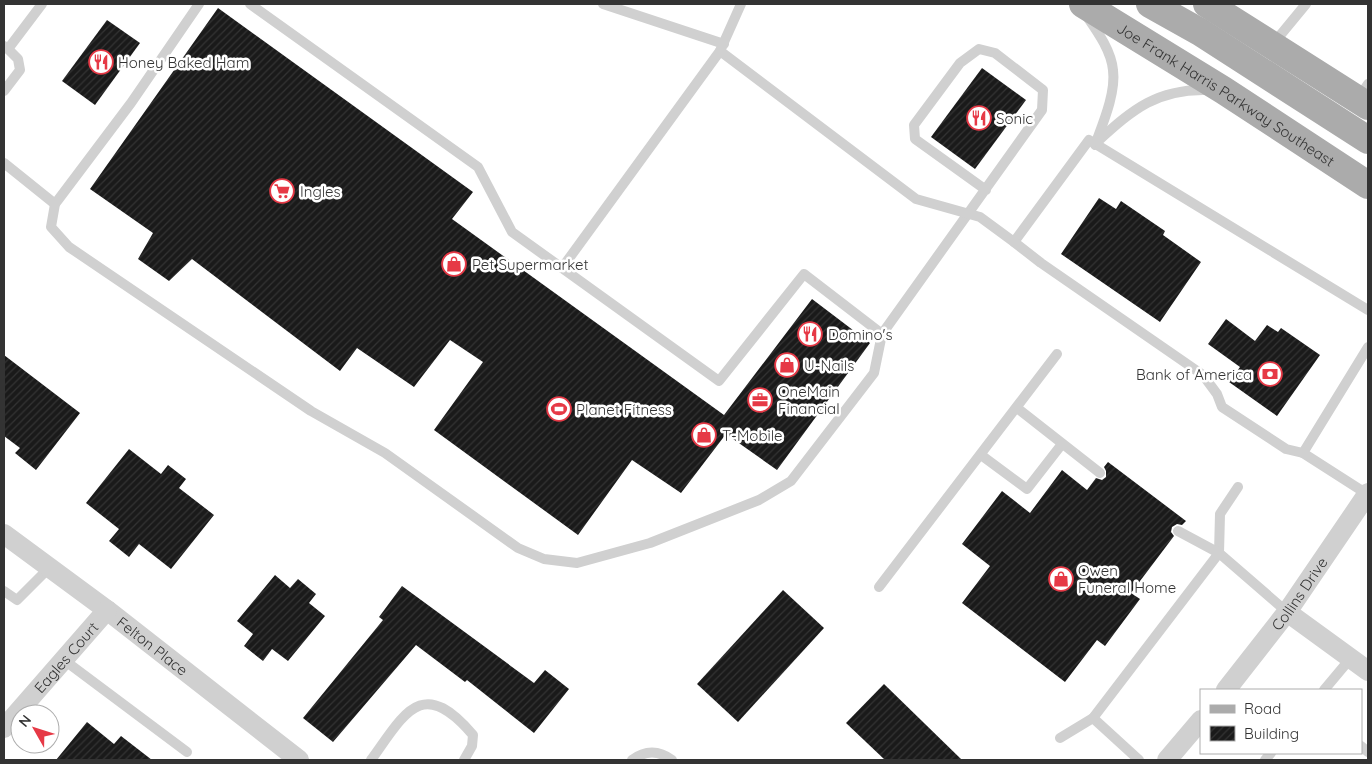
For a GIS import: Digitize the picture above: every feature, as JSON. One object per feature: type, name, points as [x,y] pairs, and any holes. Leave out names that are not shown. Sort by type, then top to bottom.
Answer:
[{"type":"main road","name":"Joe Frank Harris Parkway Southeast","points":[[1083,4],[1223,90],[1368,185]]},
{"type":"main road","points":[[1150,4],[1200,32],[1368,140]]},
{"type":"main road","points":[[1207,4],[1273,45],[1365,97]]},
{"type":"street","name":"Collins Drive","points":[[1227,689],[1287,612],[1368,493]]},
{"type":"street","name":"Felton Place","points":[[4,534],[107,610],[300,760]]},
{"type":"street","name":"Eagles Court","points":[[4,728],[107,610]]},
{"type":"street","points":[[1287,612],[1368,671]]},
{"type":"street","points":[[1167,760],[1200,721]]},
{"type":"lane","points":[[4,91],[20,70],[18,59],[6,48],[42,4]]},
{"type":"lane","points":[[199,4],[130,104],[55,204],[51,227],[69,247],[311,411],[385,453],[518,548],[544,559],[577,563],[650,543],[759,500],[791,481],[874,373],[882,334],[969,214],[986,190],[1042,110],[1043,90],[995,53],[979,49],[960,63],[914,126],[914,132],[915,139],[986,190]]},
{"type":"lane","points":[[250,4],[478,167],[512,232],[719,381],[804,274],[882,334]]},
{"type":"lane","points":[[603,4],[722,47],[916,199],[980,217],[1041,263],[1202,375],[1218,394],[1222,406],[1286,449],[1303,454],[1368,493]]},
{"type":"lane","points":[[562,268],[722,47],[741,4]]},
{"type":"lane","points":[[1077,4],[1100,36],[1113,70],[1109,106],[1095,145]]},
{"type":"lane","points":[[1273,45],[1306,4]]},
{"type":"lane","points":[[1095,145],[1127,114],[1147,101],[1165,94],[1192,89],[1223,90]]},
{"type":"lane","points":[[1014,242],[1089,140],[1368,310]]},
{"type":"lane","points":[[4,163],[55,204]]},
{"type":"lane","points":[[1303,454],[1368,347]]},
{"type":"lane","points":[[879,587],[1057,354]]},
{"type":"lane","points":[[1016,408],[1100,473]]},
{"type":"lane","points":[[981,455],[1027,489],[1062,444]]},
{"type":"lane","points":[[1060,738],[1093,718],[1219,553],[1220,514],[1238,487]]},
{"type":"lane","points":[[1178,531],[1219,553],[1287,612]]},
{"type":"lane","points":[[4,591],[17,600],[49,568]]},
{"type":"lane","points":[[1325,689],[1350,659]]},
{"type":"lane","points":[[64,660],[187,752]]},
{"type":"lane","points":[[371,760],[400,720],[413,707],[427,702],[441,707],[462,722],[473,735],[472,746],[464,760]]},
{"type":"lane","points":[[1093,718],[1139,760]]},
{"type":"lane","points":[[632,760],[647,753],[663,753],[672,760]]},
{"type":"building","points":[[218,8],[473,192],[452,219],[724,415],[812,299],[870,343],[777,470],[726,434],[681,493],[632,460],[578,535],[434,430],[483,362],[450,340],[414,387],[357,348],[340,371],[192,259],[169,281],[138,259],[153,233],[90,189]]},
{"type":"building","name":"Honey Baked Ham","points":[[107,20],[140,43],[95,105],[62,81]]},
{"type":"building","name":"Sonic","points":[[982,68],[1026,100],[975,169],[931,137]]},
{"type":"building","points":[[1099,198],[1116,209],[1121,201],[1165,231],[1163,235],[1201,262],[1160,322],[1061,254]]},
{"type":"building","name":"Bank of America","points":[[1226,319],[1255,341],[1267,325],[1278,332],[1281,328],[1320,355],[1277,416],[1229,382],[1240,367],[1208,344]]},
{"type":"building","points":[[4,355],[80,413],[36,470],[15,453],[20,448],[4,436]]},
{"type":"building","points":[[129,449],[161,474],[168,465],[186,479],[179,488],[214,515],[171,569],[139,544],[129,557],[109,541],[119,529],[86,503]]},
{"type":"building","name":"Owen Funeral Home","points":[[1108,462],[1186,521],[1182,525],[1177,524],[1172,527],[1171,532],[1174,536],[1131,593],[1140,599],[1105,646],[1097,640],[1065,682],[962,603],[990,566],[962,544],[1002,491],[1030,513],[1062,470],[1087,490],[1096,478],[1102,480],[1106,477],[1104,467]]},
{"type":"building","points":[[275,575],[290,588],[298,579],[316,594],[309,603],[325,616],[288,661],[272,649],[263,661],[244,646],[253,634],[237,621]]},
{"type":"building","points":[[402,586],[534,683],[545,670],[569,689],[534,733],[467,680],[465,682],[416,645],[333,742],[303,718],[383,620],[379,617]]},
{"type":"building","points":[[783,590],[824,628],[738,722],[697,684]]},
{"type":"building","points":[[884,684],[962,760],[885,760],[846,723]]},
{"type":"building","points":[[87,722],[114,744],[121,736],[152,760],[56,760]]},
{"type":"place","name":"Honey Baked Ham","points":[[101,62]]},
{"type":"place","name":"Sonic","points":[[979,118]]},
{"type":"place","name":"Ingles","points":[[282,191]]},
{"type":"place","name":"Pet Supermarket","points":[[454,264]]},
{"type":"place","name":"Domino's","points":[[810,334]]},
{"type":"place","name":"U-Nails","points":[[787,365]]},
{"type":"place","name":"Bank of America","points":[[1270,374]]},
{"type":"place","name":"OneMain Financial","points":[[760,400]]},
{"type":"place","name":"Planet Fitness","points":[[559,409]]},
{"type":"place","name":"T-Mobile","points":[[704,435]]},
{"type":"place","name":"Owen Funeral Home","points":[[1061,579]]}]
